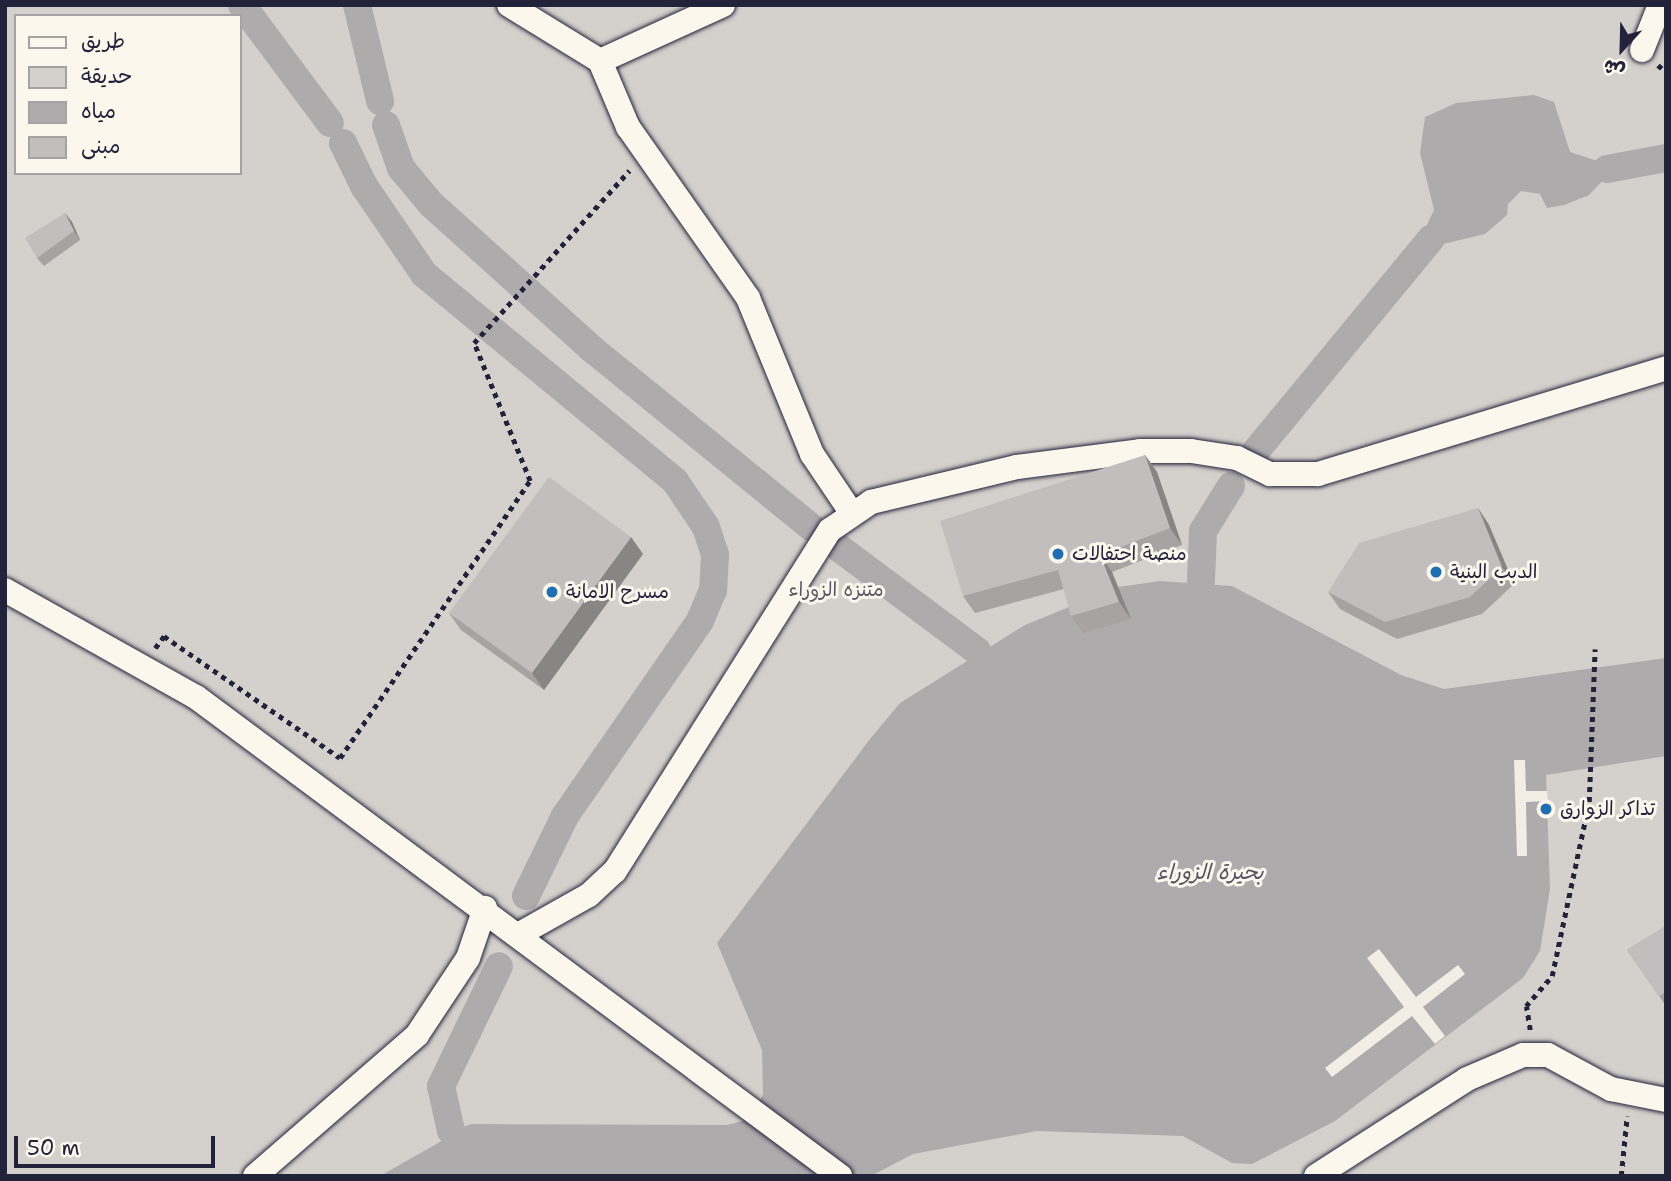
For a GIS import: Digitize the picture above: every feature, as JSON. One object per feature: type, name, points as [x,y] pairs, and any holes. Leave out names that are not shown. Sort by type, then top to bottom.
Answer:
[{"type":"street","points":[[509,5],[600,61],[628,127],[728,261],[768,341],[812,454],[851,512]]},
{"type":"street","points":[[600,61],[723,5]]},
{"type":"street","points":[[1642,50],[1660,5]]},
{"type":"street","points":[[518,935],[589,894],[615,871],[765,626],[830,530],[851,512],[1017,467],[1140,451],[1191,451],[1237,458],[1270,474],[1318,474],[1666,368]]},
{"type":"street","points":[[5,590],[143,663],[485,908],[840,1176]]},
{"type":"street","points":[[255,1176],[431,1018],[468,958],[485,908]]},
{"type":"street","points":[[1316,1176],[1484,1069],[1534,1055],[1548,1055],[1629,1094],[1666,1100]]},
{"type":"path","points":[[143,663],[164,636],[340,758],[530,481],[474,343],[646,152]]},
{"type":"path","points":[[1534,1055],[1526,1006],[1552,976],[1589,802],[1595,649]]},
{"type":"path","points":[[1621,1176],[1629,1094]]},
{"type":"green space","name":"متنزه الزوراء","points":[[5,5],[1666,5],[1666,1176],[5,1176]]},
{"type":"water","points":[[1534,95],[1554,102],[1570,152],[1607,164],[1607,176],[1589,195],[1564,205],[1547,208],[1540,194],[1521,191],[1508,204],[1507,215],[1485,234],[1439,245],[1423,233],[1434,210],[1420,153],[1425,117],[1456,103]]},
{"type":"water","name":"بحيرة الزوراء","points":[[1160,581],[1232,586],[1401,675],[1444,689],[1666,658],[1666,756],[1546,775],[1550,889],[1540,951],[1523,978],[1335,1121],[1252,1164],[1232,1163],[1183,1136],[1037,1131],[913,1154],[871,1176],[380,1176],[445,1139],[444,1133],[472,1124],[727,1125],[750,1119],[763,1095],[762,1050],[717,943],[870,739],[900,703],[1025,625],[1118,587]]},
{"type":"pier","points":[[1514,760],[1525,760],[1526,791],[1547,791],[1548,801],[1526,802],[1527,856],[1517,856]]},
{"type":"pier","points":[[1379,949],[1416,997],[1458,965],[1465,974],[1423,1007],[1445,1036],[1435,1044],[1412,1016],[1332,1077],[1325,1068],[1404,1007],[1367,958]]},
{"type":"building","points":[[65,213],[74,231],[37,258],[25,238]]},
{"type":"building","name":"منصة احتفالات","points":[[1145,455],[1170,528],[1100,555],[1119,602],[1071,616],[1058,570],[963,596],[940,521]]},
{"type":"building","name":"مسرح الامانة","points":[[549,477],[631,537],[532,673],[449,613]]},
{"type":"building","name":"الدبب البنية","points":[[1478,508],[1502,567],[1470,597],[1385,622],[1328,592],[1359,543]]},
{"type":"building","points":[[1666,920],[1666,991],[1659,997],[1627,950],[1664,927]]},
{"type":"waterway","points":[[242,5],[330,123]]},
{"type":"waterway","points":[[357,5],[380,101]]},
{"type":"waterway","points":[[386,125],[401,168],[431,204],[592,349],[812,528]]},
{"type":"waterway","points":[[343,143],[364,186],[424,274],[675,481],[706,527],[715,555],[713,590],[700,621],[565,816],[526,896]]},
{"type":"waterway","points":[[1607,169],[1666,158]]},
{"type":"waterway","points":[[1256,451],[1431,239]]},
{"type":"waterway","points":[[1201,581],[1203,531],[1231,486]]},
{"type":"waterway","points":[[839,548],[977,651]]},
{"type":"waterway","points":[[451,1131],[441,1086],[499,966]]},
{"type":"place","name":"منصة احتفالات","points":[[1058,554]]},
{"type":"place","name":"الدبب البنية","points":[[1436,572]]},
{"type":"place","name":"مسرح الامانة","points":[[552,592]]},
{"type":"place","name":"تذاكر الزوارق","points":[[1546,809]]}]
